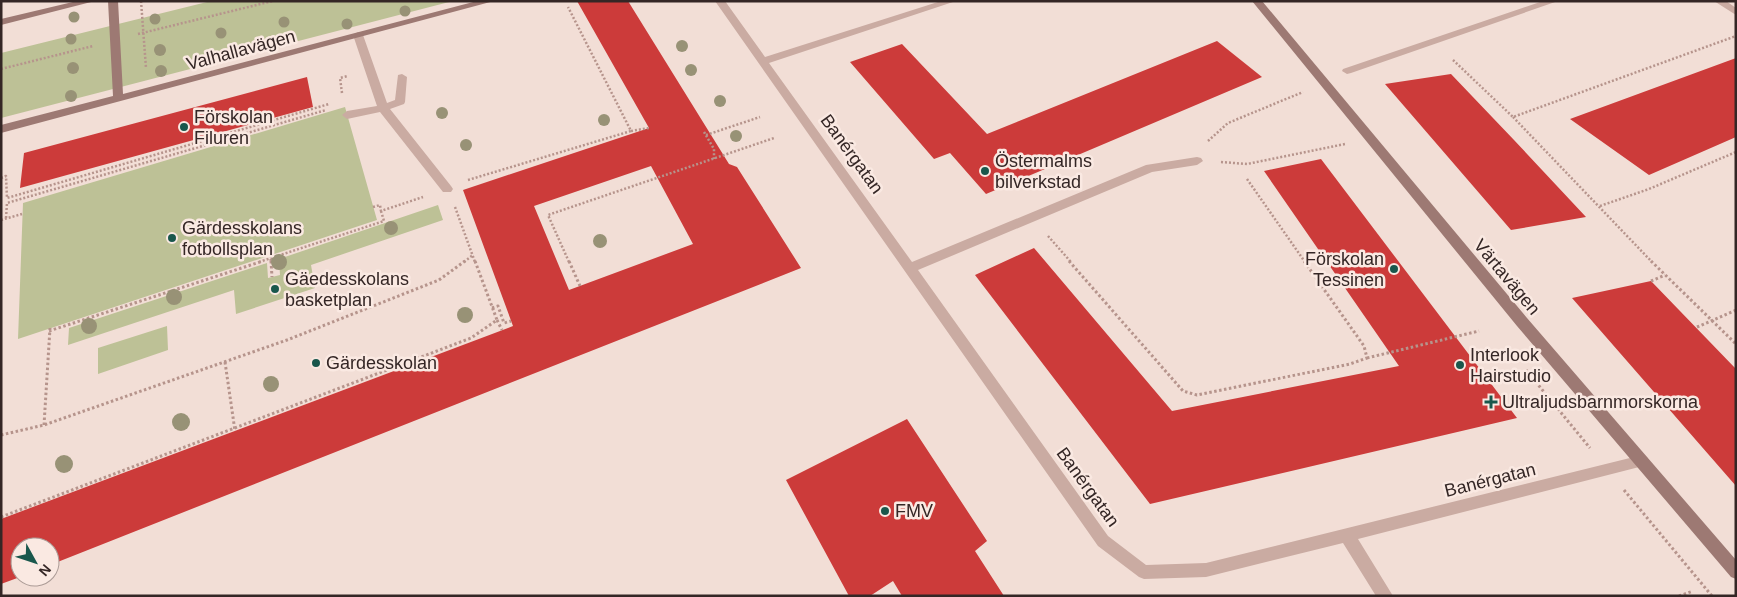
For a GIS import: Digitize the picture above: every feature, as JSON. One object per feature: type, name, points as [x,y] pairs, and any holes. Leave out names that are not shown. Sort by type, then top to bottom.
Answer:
[{"type":"main road","points":[[1,22],[90,1]]},
{"type":"main road","points":[[113,1],[118,99]]},
{"type":"main road","name":"Valhallavägen","points":[[1,129],[489,1]]},
{"type":"main road","name":"Värtavägen","points":[[1257,1],[1522,322],[1736,572]]},
{"type":"street","name":"Banérgatan","points":[[720,1],[1103,541],[1144,572],[1206,570],[1642,461]]},
{"type":"street","points":[[762,61],[952,1]]},
{"type":"street","points":[[1347,71],[1553,1]]},
{"type":"street","points":[[1719,1],[1736,12]]},
{"type":"street","points":[[358,36],[383,108],[447,189]]},
{"type":"street","points":[[347,115],[383,108],[400,102],[402,77]]},
{"type":"street","points":[[910,268],[1150,168],[1197,161]]},
{"type":"street","points":[[1348,535],[1385,596]]},
{"type":"path","points":[[141,1],[148,91]]},
{"type":"path","points":[[568,7],[631,131]]},
{"type":"path","points":[[1513,117],[1736,36]]},
{"type":"path","points":[[1453,60],[1513,117],[1665,275],[1736,344]]},
{"type":"path","points":[[344,100],[340,78],[353,75]]},
{"type":"path","points":[[1306,91],[1224,126],[1208,141],[1197,161],[1247,164],[1348,143]]},
{"type":"path","points":[[1,178],[6,176],[7,198],[334,102]]},
{"type":"path","points":[[6,218],[7,203],[328,110]]},
{"type":"path","points":[[714,159],[714,149],[705,133],[760,117]]},
{"type":"path","points":[[381,212],[470,180],[631,131],[649,128]]},
{"type":"path","points":[[580,286],[548,216],[774,138]]},
{"type":"path","points":[[1600,206],[1648,190],[1736,152]]},
{"type":"path","points":[[1247,179],[1364,346],[1368,358]]},
{"type":"path","points":[[447,189],[502,330]]},
{"type":"path","points":[[44,425],[49,330],[384,221],[380,204],[373,207]]},
{"type":"path","points":[[1,220],[22,214]]},
{"type":"path","points":[[1043,230],[1184,392],[1198,395],[1213,393],[1350,364],[1479,331]]},
{"type":"path","points":[[1,435],[44,425],[287,340],[439,280],[473,255]]},
{"type":"path","points":[[271,257],[272,277]]},
{"type":"path","points":[[1651,281],[1665,275]]},
{"type":"path","points":[[492,308],[498,306],[504,323],[511,320]]},
{"type":"path","points":[[1697,327],[1713,322],[1736,310]]},
{"type":"path","points":[[1,517],[234,430],[471,338],[497,320]]},
{"type":"path","points":[[224,362],[234,430]]},
{"type":"path","points":[[1679,596],[1693,591]]},
{"type":"green space","points":[[211,1],[453,1],[1,118],[1,53]]},
{"type":"green space","name":"Gärdesskolans fotbollsplan","points":[[345,107],[377,220],[18,339],[23,203]]},
{"type":"green space","points":[[438,205],[443,220],[311,265],[315,288],[236,314],[234,290],[68,345],[69,328],[267,263],[268,278],[280,275],[279,259]]},
{"type":"green space","points":[[167,326],[168,350],[98,374],[98,348]]},
{"type":"building","name":"Gärdesskolan","points":[[577,1],[628,1],[729,164],[737,167],[801,268],[60,561],[60,537],[10,537],[10,581],[1,584],[1,519],[513,326],[463,190],[649,128]],"holes":[[[651,166],[693,244],[569,290],[534,206]]]},
{"type":"building","points":[[1217,41],[1262,77],[986,194],[950,153],[934,159],[850,62],[902,44],[987,134]]},
{"type":"building","points":[[1736,58],[1736,137],[1649,175],[1570,119]]},
{"type":"building","points":[[1451,74],[1586,217],[1511,230],[1385,84]]},
{"type":"building","name":"Förskolan Filuren","points":[[307,77],[313,107],[20,188],[24,153]]},
{"type":"building","points":[[1321,159],[1517,418],[1150,504],[975,275],[1034,248],[1172,411],[1399,366],[1264,171]]},
{"type":"building","points":[[1651,281],[1736,369],[1736,486],[1572,298]]},
{"type":"building","name":"FMV","points":[[907,419],[987,541],[975,551],[1004,596],[902,596],[893,581],[870,596],[849,596],[786,480]]},
{"type":"place","name":"Förskolan Filuren","points":[[184,127]]},
{"type":"place","name":"Östermalms bilverkstad","points":[[985,171]]},
{"type":"place","name":"Gärdesskolans fotbollsplan","points":[[172,238]]},
{"type":"place","name":"Förskolan Tessinen","points":[[1394,269]]},
{"type":"place","name":"Gäedesskolans basketplan","points":[[275,289]]},
{"type":"place","name":"Gärdesskolan","points":[[316,363]]},
{"type":"place","name":"Interlook Hairstudio","points":[[1460,365]]},
{"type":"place","name":"Ultraljudsbarnmorskorna","points":[[1491,402]]},
{"type":"place","name":"FMV","points":[[885,511]]}]
